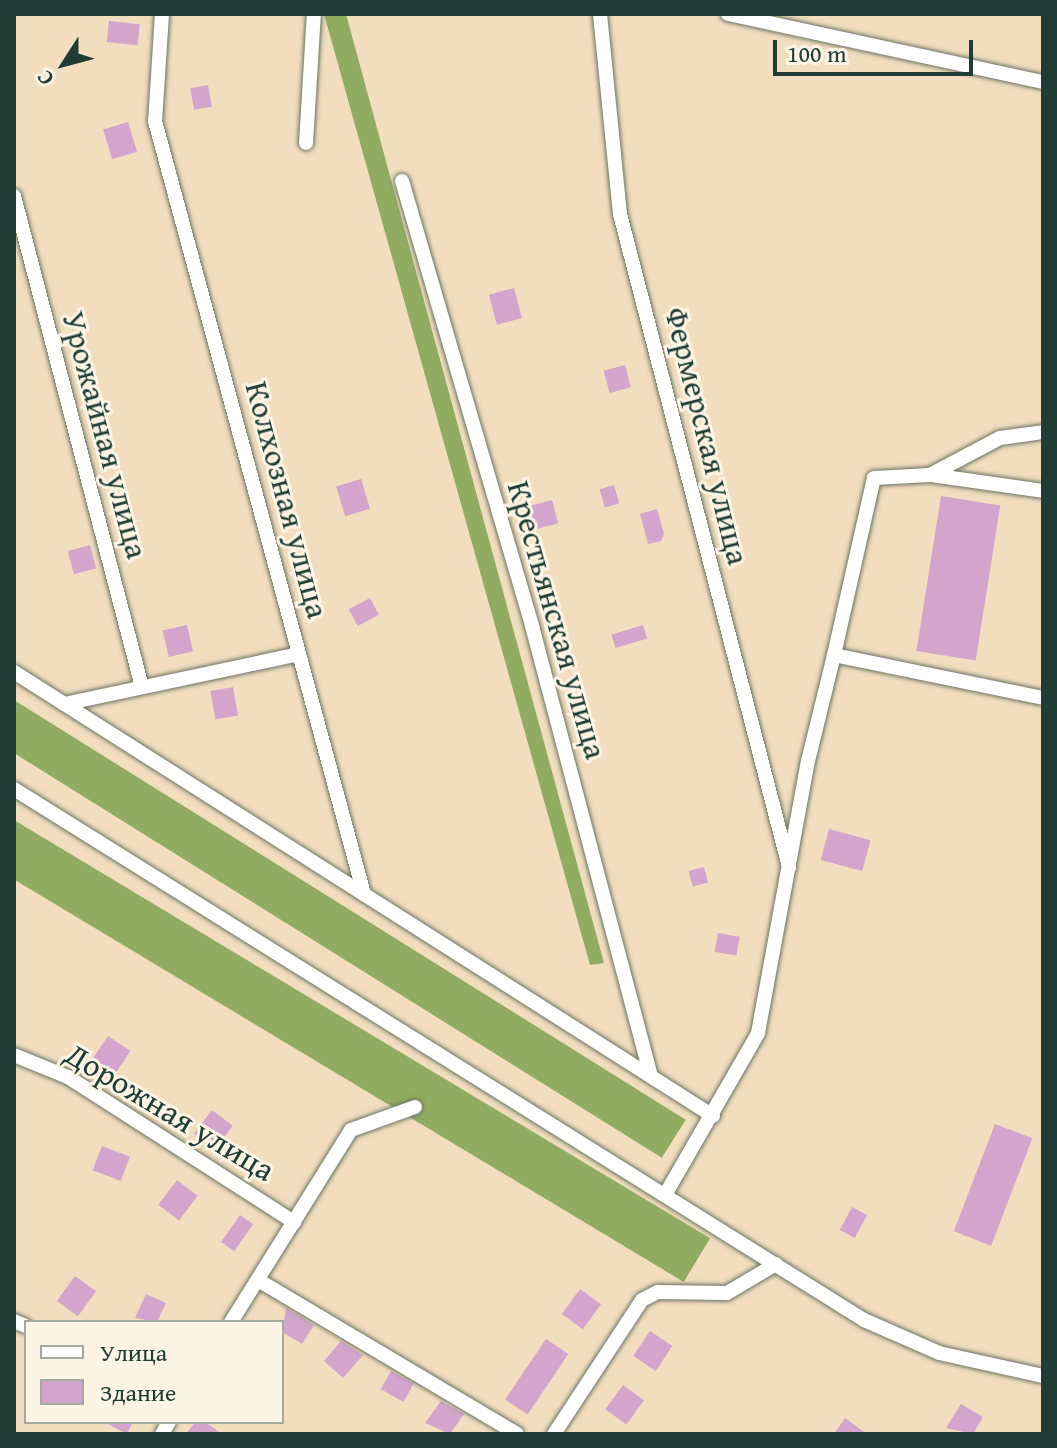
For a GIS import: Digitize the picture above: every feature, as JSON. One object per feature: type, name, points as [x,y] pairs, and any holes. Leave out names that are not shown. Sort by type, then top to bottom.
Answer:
[{"type":"street","name":"Колхозная улица","points":[[162,14],[155,121],[364,894]]},
{"type":"street","points":[[306,143],[314,14]]},
{"type":"street","name":"Фермерская улица","points":[[600,14],[620,214],[789,867]]},
{"type":"street","points":[[728,14],[1043,82]]},
{"type":"street","name":"Крестьянская улица","points":[[402,181],[532,626],[651,1075]]},
{"type":"street","name":"Урожайная улица","points":[[14,196],[142,687]]},
{"type":"street","points":[[930,475],[1000,438],[1043,432]]},
{"type":"street","points":[[665,1195],[758,1033],[789,867],[874,478],[930,475],[1043,491]]},
{"type":"street","points":[[64,704],[299,654]]},
{"type":"street","points":[[834,655],[1043,698]]},
{"type":"street","points":[[14,672],[713,1116]]},
{"type":"street","points":[[14,789],[864,1320],[939,1353],[1043,1376]]},
{"type":"street","name":"Дорожная улица","points":[[14,1055],[68,1077],[294,1222]]},
{"type":"street","points":[[232,1320],[351,1130],[415,1107]]},
{"type":"street","points":[[554,1434],[642,1300],[658,1292],[727,1293],[776,1264]]},
{"type":"street","points":[[258,1280],[517,1434]]},
{"type":"green space","points":[[324,14],[346,14],[604,963],[590,965]]},
{"type":"green space","points":[[14,700],[686,1120],[662,1158],[14,753]]},
{"type":"green space","points":[[14,820],[710,1238],[684,1282],[14,879]]},
{"type":"building","points":[[109,21],[140,24],[138,45],[107,42]]},
{"type":"building","points":[[208,85],[212,107],[194,110],[190,88]]},
{"type":"building","points":[[128,122],[137,152],[112,159],[103,130]]},
{"type":"building","points":[[514,288],[522,318],[497,325],[489,295]]},
{"type":"building","points":[[625,365],[631,387],[610,393],[604,371]]},
{"type":"building","points":[[361,479],[370,509],[345,516],[336,487]]},
{"type":"building","points":[[614,485],[619,503],[605,507],[600,489]]},
{"type":"building","points":[[941,496],[1000,505],[976,660],[916,651]]},
{"type":"building","points":[[552,500],[558,523],[535,529],[529,506]]},
{"type":"building","points":[[657,509],[664,534],[661,541],[648,544],[640,514]]},
{"type":"building","points":[[90,545],[96,568],[74,574],[68,551]]},
{"type":"building","points":[[370,598],[379,615],[358,626],[349,609]]},
{"type":"building","points":[[187,625],[193,651],[169,657],[163,631]]},
{"type":"building","points":[[643,625],[647,638],[616,648],[611,635]]},
{"type":"building","points":[[233,687],[238,716],[215,720],[210,691]]},
{"type":"building","points":[[829,829],[871,840],[862,871],[821,860]]},
{"type":"building","points":[[704,867],[708,882],[693,887],[689,871]]},
{"type":"building","points":[[718,933],[740,937],[736,956],[715,952]]},
{"type":"building","points":[[108,1036],[130,1051],[114,1076],[91,1061]]},
{"type":"building","points":[[212,1110],[233,1126],[215,1150],[194,1134]]},
{"type":"building","points":[[995,1124],[1032,1138],[991,1246],[954,1231]]},
{"type":"building","points":[[102,1146],[130,1157],[121,1181],[93,1170]]},
{"type":"building","points":[[177,1180],[198,1196],[179,1220],[158,1205]]},
{"type":"building","points":[[852,1207],[867,1215],[855,1238],[840,1230]]},
{"type":"building","points":[[240,1215],[253,1224],[234,1251],[221,1242]]},
{"type":"building","points":[[75,1276],[96,1291],[78,1316],[57,1301]]},
{"type":"building","points":[[580,1289],[601,1304],[583,1329],[562,1314]]},
{"type":"building","points":[[146,1294],[166,1303],[158,1320],[135,1318]]},
{"type":"building","points":[[286,1308],[314,1325],[302,1344],[284,1333]]},
{"type":"building","points":[[650,1331],[672,1346],[656,1371],[633,1356]]},
{"type":"building","points":[[546,1339],[568,1354],[528,1415],[505,1400]]},
{"type":"building","points":[[341,1341],[363,1355],[343,1378],[324,1361]]},
{"type":"building","points":[[391,1371],[414,1384],[404,1402],[381,1389]]},
{"type":"building","points":[[623,1385],[644,1400],[626,1425],[605,1409]]},
{"type":"building","points":[[441,1401],[464,1414],[450,1434],[425,1423]]},
{"type":"building","points":[[961,1404],[983,1417],[973,1434],[946,1428]]},
{"type":"building","points":[[845,1418],[867,1434],[834,1434]]},
{"type":"building","points":[[108,1424],[132,1424],[127,1434]]},
{"type":"building","points":[[194,1424],[208,1424],[222,1434],[186,1434]]}]
